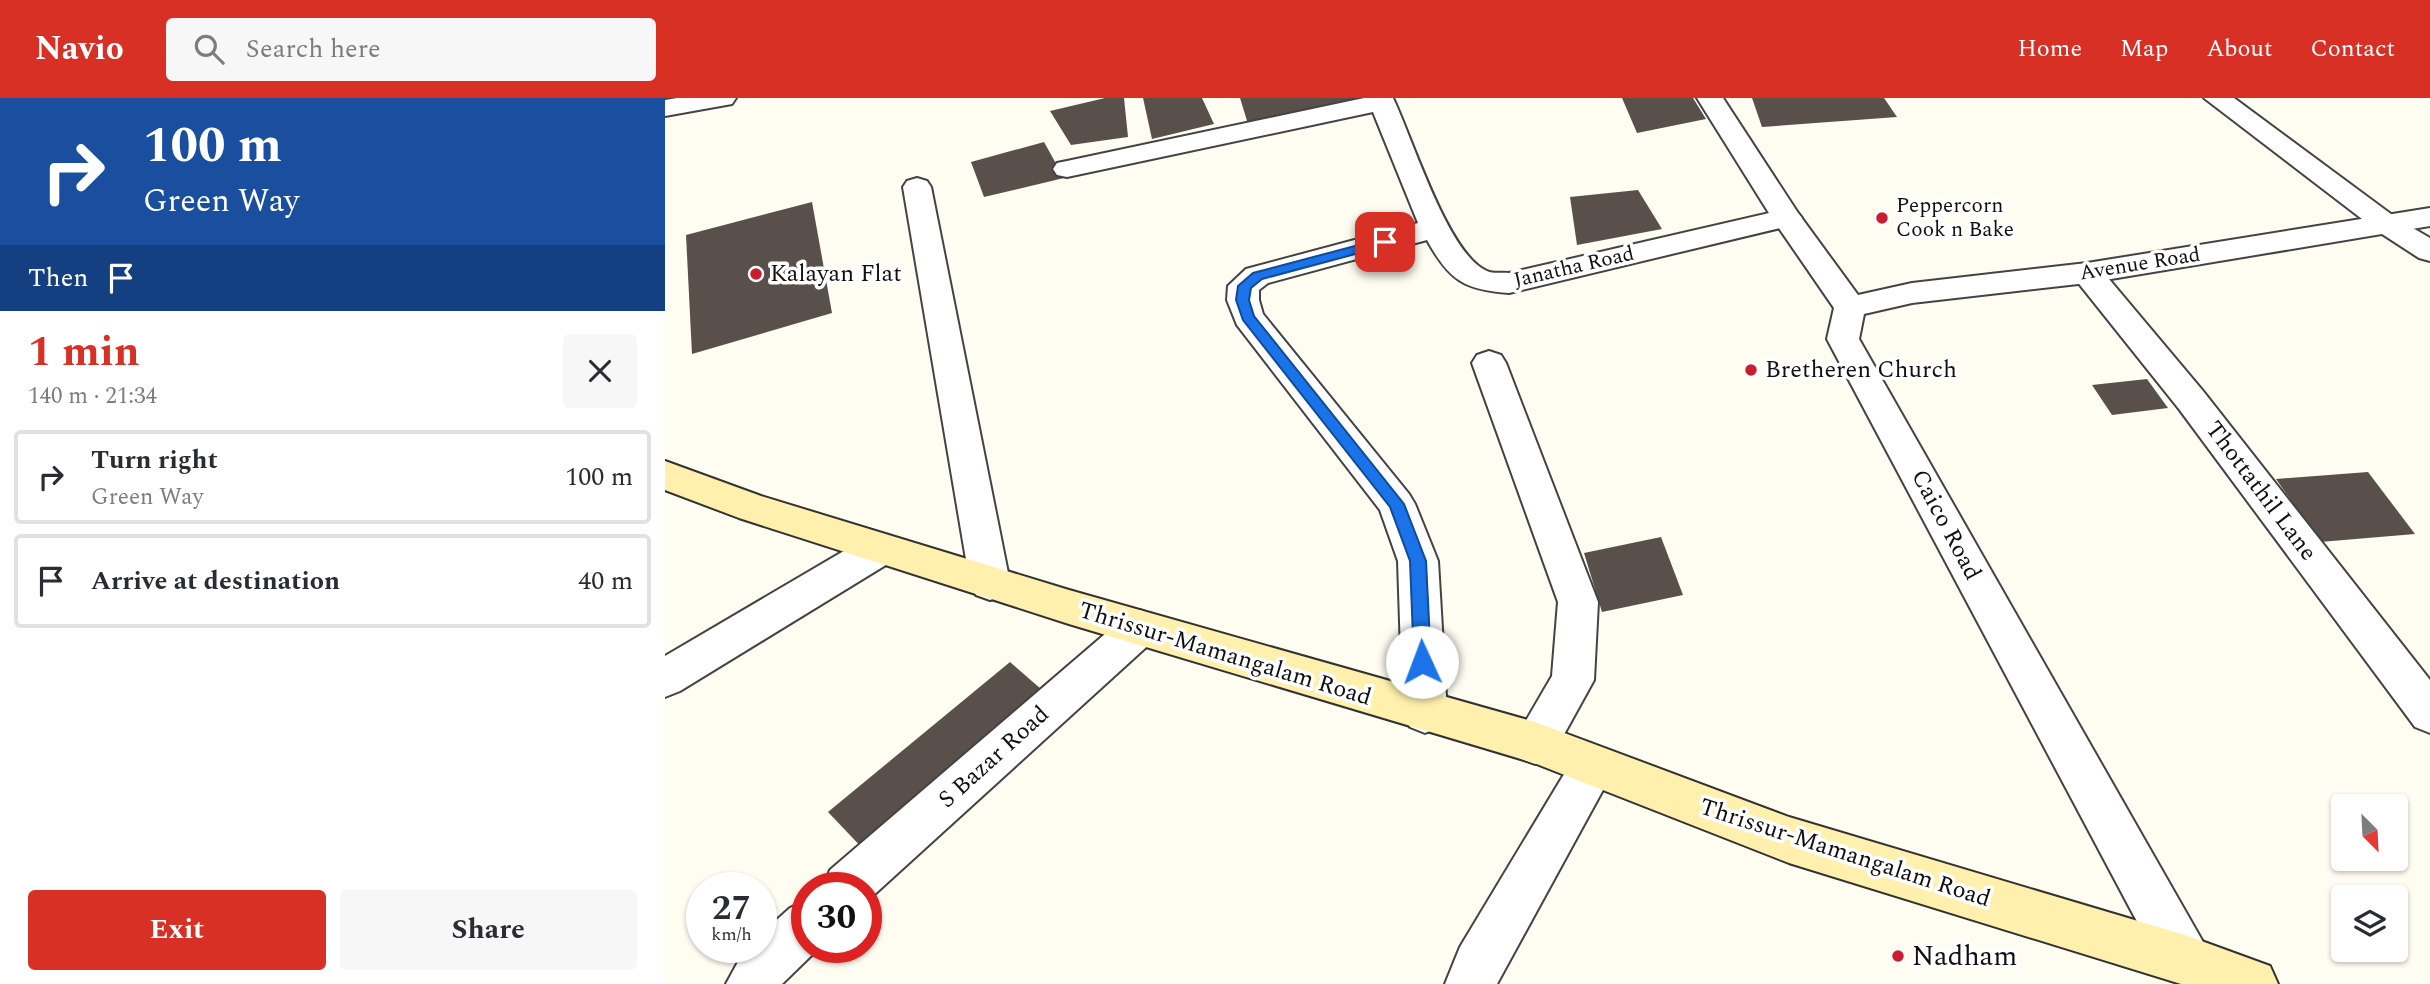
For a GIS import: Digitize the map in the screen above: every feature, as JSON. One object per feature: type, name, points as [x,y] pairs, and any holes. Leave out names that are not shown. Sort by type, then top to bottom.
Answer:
[{"type":"main road","name":"Thrissur-Mamangalam Road","points":[[666,476],[752,508],[990,583],[1425,713],[1535,743],[1789,840],[2192,972],[2252,984]]},
{"type":"street","points":[[665,108],[723,98]]},
{"type":"street","points":[[1710,98],[1787,218],[1850,307]]},
{"type":"street","points":[[2217,98],[2389,226],[2430,251]]},
{"type":"street","name":"Janatha Road","points":[[1067,169],[1381,100],[1435,229],[1460,266],[1480,281],[1509,283],[1787,218]]},
{"type":"street","points":[[917,187],[990,583]]},
{"type":"street","name":"Avenue Road","points":[[1850,307],[1912,293],[2087,273],[2389,226],[2430,217]]},
{"type":"street","points":[[1425,713],[1418,561],[1396,504],[1248,317],[1243,300],[1244,286],[1257,276],[1435,229]]},
{"type":"street","name":"Thottathil Lane","points":[[2087,273],[2191,400],[2430,713]]},
{"type":"street","name":"Caico Road","points":[[1850,307],[1843,339],[2192,972]]},
{"type":"street","points":[[1489,363],[1578,602],[1573,680],[1535,743]]},
{"type":"street","points":[[665,678],[880,549]]},
{"type":"street","name":"S Bazar Road","points":[[864,872],[1140,628]]},
{"type":"street","points":[[1471,984],[1478,965],[1594,766]]},
{"type":"street","points":[[752,984],[763,967],[791,940]]},
{"type":"building","points":[[1105,98],[1124,98],[1128,137],[1071,145],[1050,111]]},
{"type":"building","points":[[1143,98],[1202,98],[1214,124],[1152,139]]},
{"type":"building","points":[[1240,98],[1357,98],[1357,99],[1248,124]]},
{"type":"building","points":[[1622,98],[1693,98],[1706,119],[1637,133]]},
{"type":"building","points":[[1752,98],[1884,98],[1897,117],[1762,127]]},
{"type":"building","points":[[1044,142],[1064,178],[984,197],[971,162]]},
{"type":"building","points":[[1638,190],[1662,229],[1577,245],[1570,197]]},
{"type":"building","name":"Kalayan Flat","points":[[812,202],[832,313],[692,354],[686,235]]},
{"type":"building","points":[[2147,379],[2168,408],[2112,415],[2092,385]]},
{"type":"building","points":[[2368,472],[2415,534],[2320,542],[2276,479]]},
{"type":"building","points":[[1661,537],[1683,595],[1602,612],[1584,553]]},
{"type":"building","points":[[1010,662],[1049,696],[867,853],[828,812]]},
{"type":"place","name":"Peppercorn Cook n Bake","points":[[1882,218]]},
{"type":"place","name":"Kalayan Flat","points":[[756,274]]},
{"type":"place","name":"Bretheren Church","points":[[1751,370]]},
{"type":"place","name":"Nadham","points":[[1898,956]]},
{"type":"route","points":[[1385,242],[1257,276],[1244,286],[1243,300],[1248,317],[1396,504],[1418,561],[1422,662]]}]
